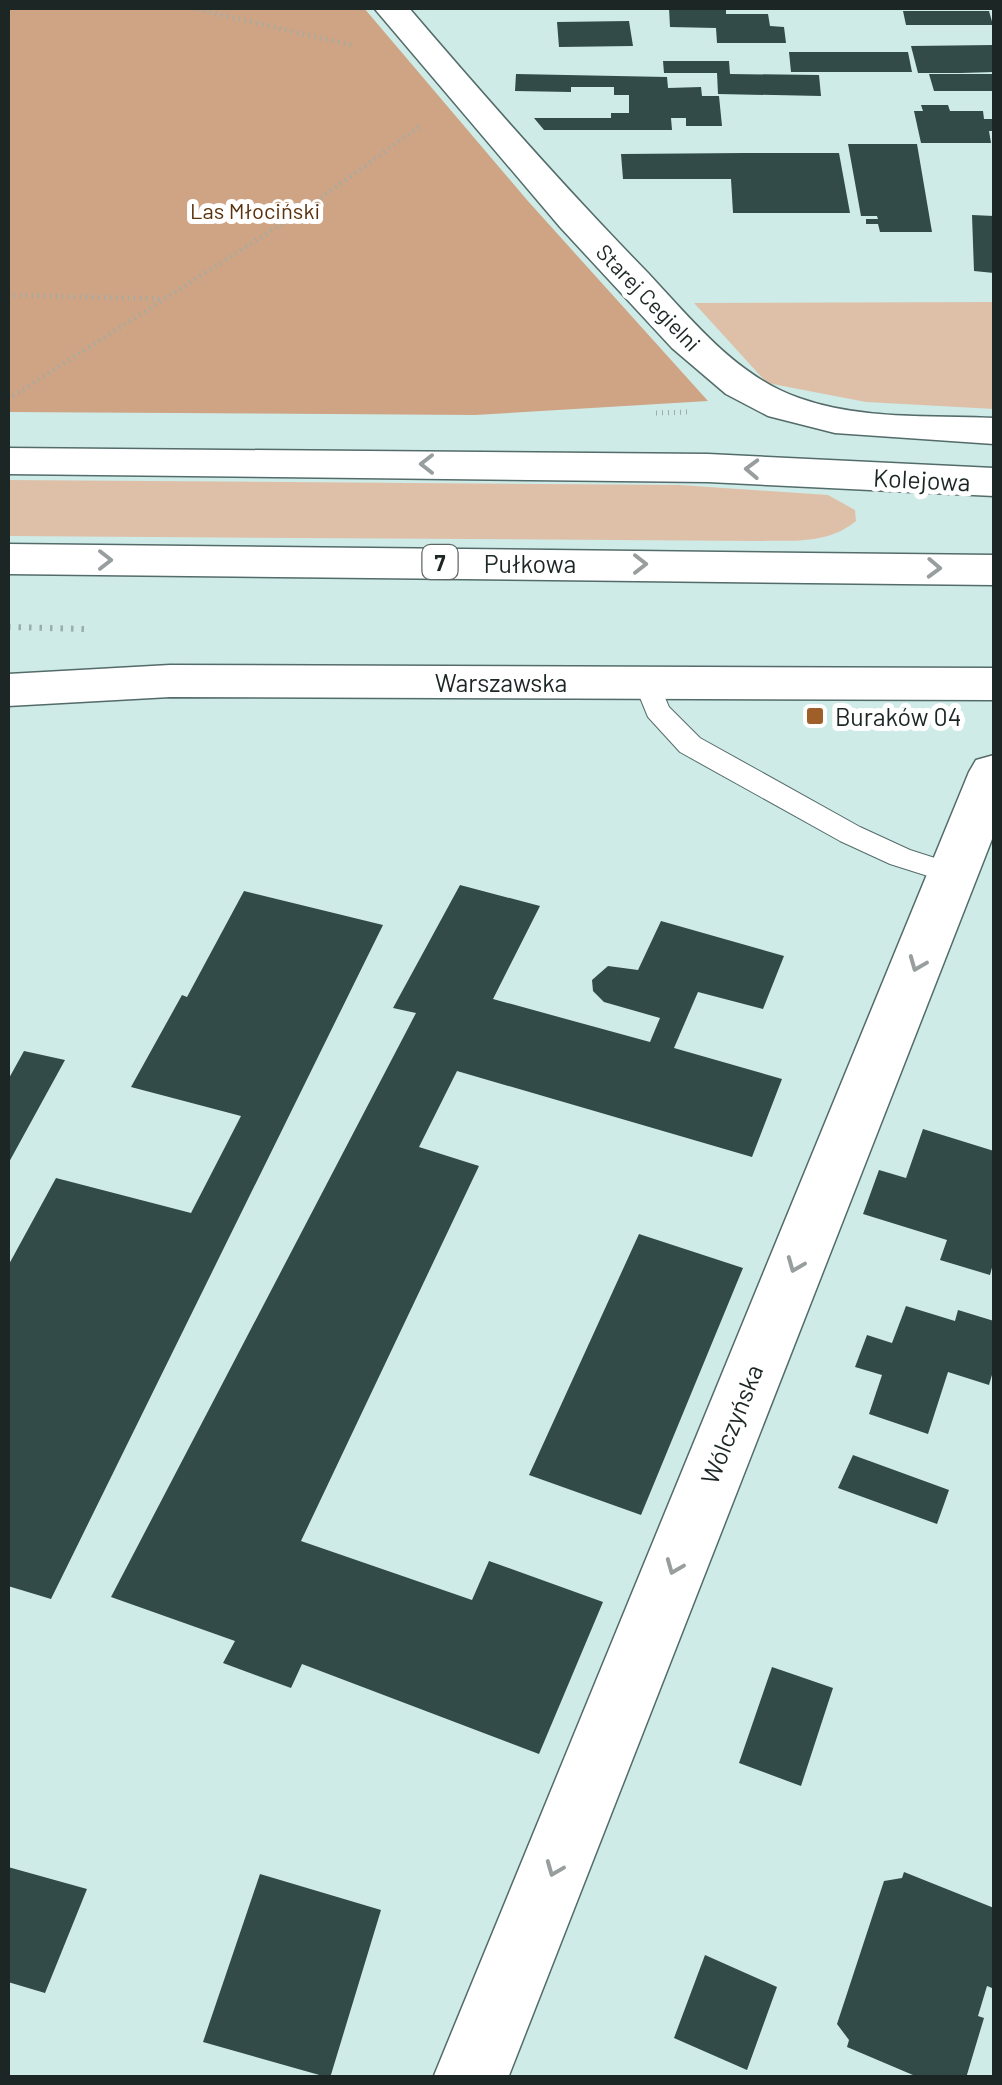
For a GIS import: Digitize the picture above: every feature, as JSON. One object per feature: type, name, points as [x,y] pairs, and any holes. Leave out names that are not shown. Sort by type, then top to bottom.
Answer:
[{"type":"main road","name":"Starej Cegielni","points":[[390,8],[624,272],[708,359],[741,386],[784,407],[838,419],[994,432]]},
{"type":"main road","name":"Kolejowa","points":[[8,461],[604,466],[994,482]]},
{"type":"main road","name":"Pułkowa","points":[[8,559],[994,570]]},
{"type":"main road","name":"Warszawska","points":[[8,690],[170,681],[994,684]]},
{"type":"main road","name":"Wólczyńska","points":[[470,2078],[994,772]]},
{"type":"lane","points":[[647,682],[664,721],[690,745],[850,834],[900,857],[953,874]]},
{"type":"path","points":[[192,8],[451,79]]},
{"type":"path","points":[[8,398],[308,207],[451,79]]},
{"type":"path","points":[[8,294],[166,299]]},
{"type":"shaded area","points":[[994,302],[994,409],[866,402],[767,383],[694,303]]},
{"type":"shaded area","points":[[8,480],[680,485],[828,495],[855,510],[856,521],[821,538],[784,541],[8,536]]},
{"type":"green space","name":"Las Młociński","points":[[8,8],[364,8],[527,200],[708,401],[475,415],[8,412]]},
{"type":"building","points":[[669,8],[726,8],[726,14],[768,14],[770,26],[784,27],[786,43],[717,43],[716,28],[670,27]]},
{"type":"building","points":[[903,11],[989,11],[993,25],[906,25]]},
{"type":"building","points":[[629,21],[633,46],[559,47],[557,22]]},
{"type":"building","points":[[994,45],[994,72],[961,73],[918,73],[911,46]]},
{"type":"building","points":[[789,52],[908,52],[912,72],[791,72]]},
{"type":"building","points":[[663,61],[729,61],[730,74],[819,75],[821,96],[718,94],[717,73],[664,73]]},
{"type":"building","points":[[516,74],[667,77],[668,88],[701,87],[702,96],[719,96],[722,126],[686,126],[686,118],[671,118],[672,130],[544,130],[534,118],[611,118],[611,113],[629,113],[629,95],[614,95],[614,87],[571,87],[571,92],[515,91]]},
{"type":"building","points":[[929,74],[994,74],[994,91],[934,91]]},
{"type":"building","points":[[921,105],[948,105],[950,111],[983,111],[984,119],[994,119],[994,131],[989,131],[991,143],[921,143],[914,111],[923,111]]},
{"type":"building","points":[[848,144],[917,144],[932,232],[880,232],[878,224],[866,224],[866,219],[878,219],[861,216]]},
{"type":"building","points":[[839,153],[850,213],[733,213],[731,179],[623,179],[621,154]]},
{"type":"building","points":[[972,215],[994,216],[994,273],[974,271]]},
{"type":"building","points":[[460,885],[540,906],[493,999],[650,1042],[660,1018],[604,1002],[593,991],[592,980],[608,966],[638,970],[661,921],[784,956],[763,1009],[698,992],[674,1048],[782,1079],[752,1157],[457,1071],[419,1147],[479,1166],[301,1541],[472,1600],[489,1561],[603,1602],[539,1754],[302,1664],[291,1688],[223,1663],[235,1641],[111,1597],[416,1013],[393,1008]]},
{"type":"building","points":[[244,891],[383,925],[51,1599],[8,1586],[8,1266],[56,1178],[191,1213],[241,1116],[131,1087],[182,995],[187,997]]},
{"type":"building","points":[[24,1051],[65,1060],[8,1164],[8,1080]]},
{"type":"building","points":[[923,1129],[994,1151],[994,1260],[990,1275],[940,1260],[947,1240],[863,1214],[879,1170],[906,1178]]},
{"type":"building","points":[[639,1234],[743,1268],[641,1515],[529,1475]]},
{"type":"building","points":[[906,1306],[955,1321],[958,1310],[994,1321],[994,1368],[989,1385],[948,1372],[928,1434],[869,1414],[882,1375],[855,1367],[867,1335],[892,1343]]},
{"type":"building","points":[[853,1455],[949,1490],[937,1524],[838,1488]]},
{"type":"building","points":[[772,1667],[833,1688],[801,1786],[739,1763]]},
{"type":"building","points":[[8,1867],[87,1889],[45,1993],[8,1982]]},
{"type":"building","points":[[904,1872],[994,1908],[994,1978],[992,1988],[987,1986],[978,2016],[984,2018],[966,2078],[920,2078],[847,2047],[849,2040],[837,2024],[884,1881],[902,1878]]},
{"type":"building","points":[[260,1874],[381,1910],[330,2078],[203,2042]]},
{"type":"building","points":[[705,1955],[777,1987],[747,2070],[674,2038]]},
{"type":"place","name":"Buraków 04","points":[[815,716]]}]
